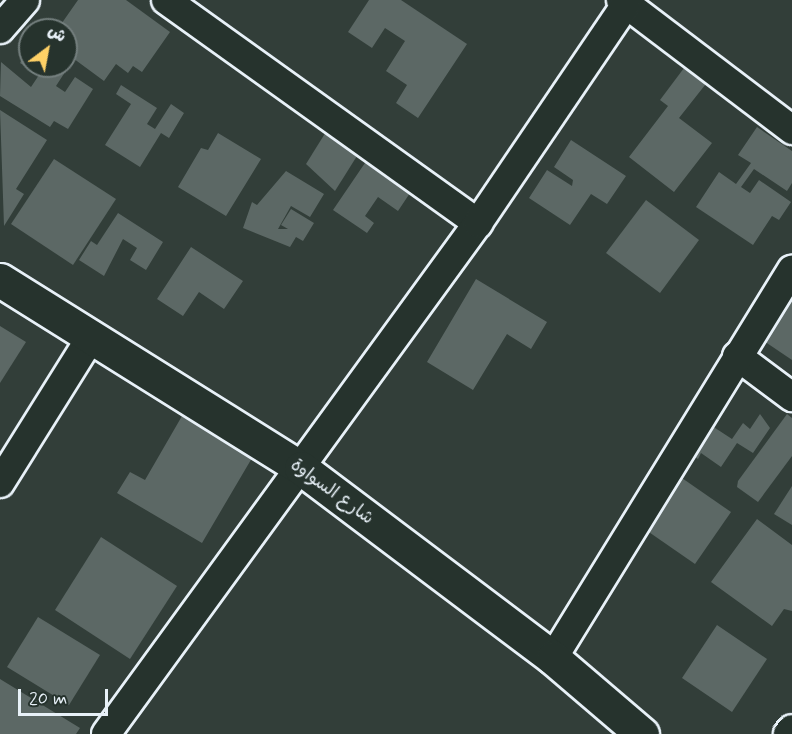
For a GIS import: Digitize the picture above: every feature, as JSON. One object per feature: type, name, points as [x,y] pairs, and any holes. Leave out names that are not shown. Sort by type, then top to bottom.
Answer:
[{"type":"street","points":[[0,29],[25,0]]},
{"type":"street","points":[[166,0],[478,224]]},
{"type":"street","points":[[106,734],[478,224],[623,2],[792,130]]},
{"type":"street","points":[[553,658],[792,270]]},
{"type":"street","name":"شارع السواوة","points":[[0,280],[302,468],[553,658],[642,734]]},
{"type":"street","points":[[0,483],[92,336]]},
{"type":"street","points":[[737,356],[792,397]]},
{"type":"street","points":[[788,734],[792,729]]},
{"type":"building","points":[[78,0],[126,0],[170,32],[142,72],[133,66],[128,73],[116,64],[104,81],[78,62],[78,18],[65,18]]},
{"type":"building","points":[[369,0],[401,0],[467,44],[418,118],[396,103],[407,85],[386,71],[405,41],[385,28],[372,48],[348,32]]},
{"type":"building","points":[[1,62],[31,87],[37,78],[61,78],[56,86],[65,92],[76,78],[93,89],[68,129],[54,121],[50,127],[0,96]]},
{"type":"building","points":[[687,64],[709,80],[679,118],[712,143],[674,192],[629,157],[668,106],[660,100]]},
{"type":"building","points":[[121,85],[157,108],[147,124],[155,129],[171,104],[184,113],[169,138],[161,133],[140,167],[105,145],[131,104],[116,94]]},
{"type":"building","points":[[0,110],[47,140],[16,189],[24,194],[4,226]]},
{"type":"building","points":[[329,127],[362,148],[335,191],[306,164]]},
{"type":"building","points":[[757,127],[792,151],[792,183],[787,191],[754,169],[741,187],[750,193],[759,180],[791,202],[779,220],[772,216],[753,245],[696,207],[719,172],[736,184],[751,163],[738,155]]},
{"type":"building","points":[[218,133],[261,159],[226,216],[178,187],[201,148],[208,150]]},
{"type":"building","points":[[571,140],[626,176],[607,204],[591,194],[570,225],[529,198],[547,170],[572,186],[573,180],[554,167]]},
{"type":"building","points":[[54,159],[116,199],[73,265],[11,224]]},
{"type":"building","points":[[367,160],[412,190],[398,211],[378,197],[365,216],[374,223],[367,233],[333,210]]},
{"type":"building","points":[[286,171],[324,194],[310,217],[291,206],[278,229],[288,229],[281,225],[291,209],[314,223],[303,241],[296,237],[290,247],[243,228],[252,202],[257,205]]},
{"type":"building","points":[[646,200],[699,240],[660,293],[606,253]]},
{"type":"building","points":[[118,213],[163,242],[146,270],[130,260],[137,248],[123,239],[104,276],[79,260],[91,241],[97,245]]},
{"type":"building","points":[[191,247],[243,281],[224,309],[199,292],[183,316],[157,299]]},
{"type":"building","points":[[476,279],[547,322],[531,349],[507,334],[473,390],[427,362]]},
{"type":"building","points":[[792,285],[792,360],[758,337]]},
{"type":"building","points":[[0,326],[26,342],[0,383]]},
{"type":"building","points":[[760,414],[770,428],[753,453],[737,443],[721,467],[701,453],[698,459],[690,454],[709,424],[732,439],[743,423],[750,429]]},
{"type":"building","points":[[787,414],[792,418],[792,456],[758,502],[737,487],[738,481]]},
{"type":"building","points":[[182,416],[252,458],[202,543],[117,493],[130,472],[145,480]]},
{"type":"building","points":[[679,476],[731,512],[695,564],[643,528]]},
{"type":"building","points":[[792,486],[792,525],[774,514]]},
{"type":"building","points":[[757,519],[792,545],[792,611],[784,609],[772,626],[711,582]]},
{"type":"building","points":[[101,537],[177,586],[130,659],[55,610]]},
{"type":"building","points":[[38,617],[100,655],[69,705],[7,667]]},
{"type":"building","points":[[717,625],[767,659],[732,712],[682,678]]},
{"type":"building","points":[[0,679],[80,728],[76,734],[0,734]]}]
